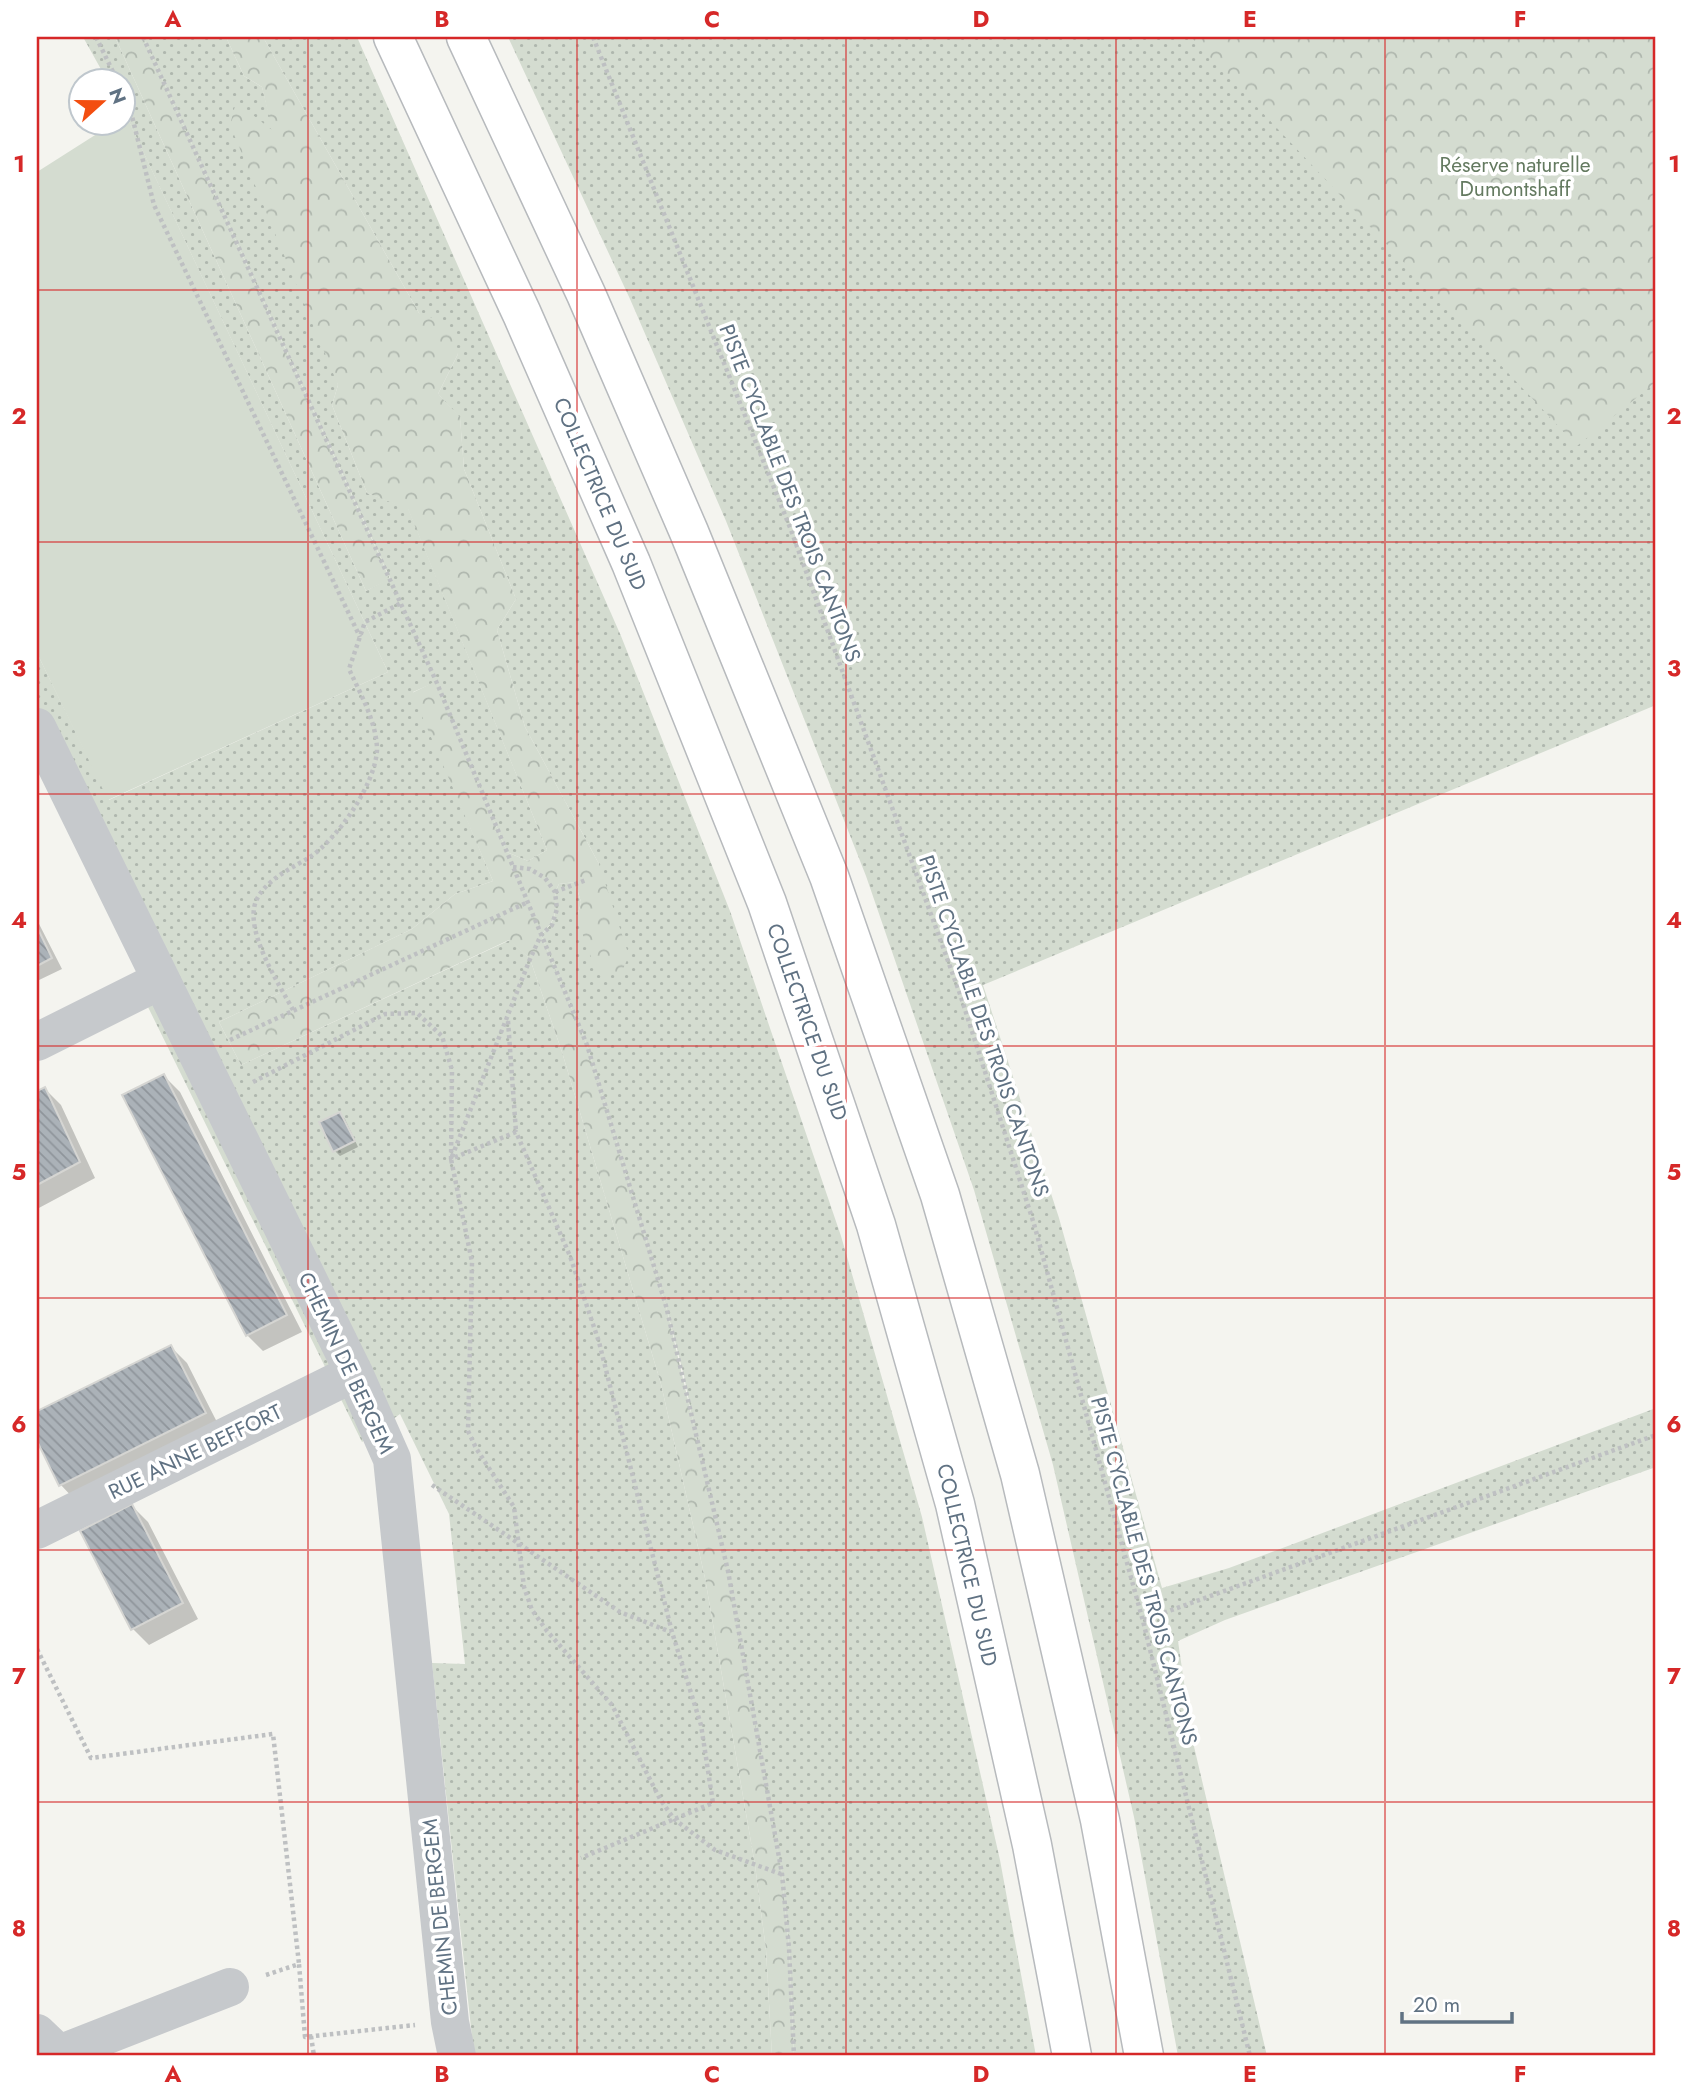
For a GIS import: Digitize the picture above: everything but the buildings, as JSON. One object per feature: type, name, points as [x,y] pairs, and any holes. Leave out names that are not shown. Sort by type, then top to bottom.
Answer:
[{"type":"highway","name":"COLLECTRICE DU SUD","points":[[393,37],[522,314],[631,563],[767,902],[876,1225],[955,1504],[1032,1845],[1072,2056]]},
{"type":"highway","points":[[466,37],[586,294],[689,532],[829,876],[940,1195],[1023,1487],[1100,1820],[1144,2056]]},
{"type":"street","name":"CHEMIN DE BERGEM","points":[[37,727],[354,1373],[392,1459],[449,2008],[457,2056]]},
{"type":"street","points":[[37,1042],[160,980]]},
{"type":"street","name":"RUE ANNE BEFFORT","points":[[37,1530],[354,1373]]},
{"type":"street","points":[[37,2034],[59,2054],[230,1987]]},
{"type":"path","points":[[96,37],[110,66]]},
{"type":"path","points":[[143,37],[401,603],[587,1045],[669,1318],[728,1571],[782,1874],[789,1948],[794,2056]]},
{"type":"path","name":"PISTE CYCLABLE DES TROIS CANTONS","points":[[593,37],[791,530],[960,994],[1034,1224],[1143,1621],[1251,2056]]},
{"type":"path","points":[[136,132],[154,205],[360,637]]},
{"type":"path","points":[[293,1010],[264,955],[255,926],[256,901],[268,884],[318,851],[350,817],[368,780],[377,750],[372,722],[349,669],[365,622],[401,603]]},
{"type":"path","points":[[451,1160],[541,935],[552,925],[557,909],[555,892],[545,878],[530,869],[513,867]]},
{"type":"path","points":[[555,892],[586,880]]},
{"type":"path","points":[[198,1055],[528,902]]},
{"type":"path","points":[[219,1100],[385,1014],[417,1013],[442,1036],[452,1070],[451,1160],[472,1262],[468,1431],[514,1507],[524,1587],[532,1610],[612,1705],[660,1799],[674,1819],[715,1850],[782,1874]]},
{"type":"path","points":[[508,1017],[516,1132],[569,1256],[599,1342],[672,1632],[701,1725],[713,1803],[581,1858]]},
{"type":"path","points":[[451,1160],[516,1132]]},
{"type":"path","points":[[1143,1621],[1656,1435]]},
{"type":"path","points":[[392,1459],[620,1612],[672,1632]]},
{"type":"path","points":[[37,1649],[91,1758],[273,1734],[305,2037],[382,2029]]},
{"type":"path","points":[[230,1987],[299,1964]]},
{"type":"path","points":[[311,2036],[314,2056]]},
{"type":"green space","points":[[83,37],[115,37],[128,66],[99,66]]},
{"type":"green space","points":[[115,37],[143,37],[390,579],[366,591],[136,83],[136,66],[128,66]]},
{"type":"green space","points":[[143,37],[226,37],[244,76],[262,87],[338,385],[332,405],[367,493],[408,508],[547,850],[528,861],[507,852],[436,682],[413,692],[493,881],[455,894],[412,929],[219,1022],[241,1065],[510,940],[530,959],[562,1052],[661,1384],[705,1578],[755,1865],[766,1950],[772,2056],[474,2056],[432,1663],[465,1664],[449,1514],[400,1414],[362,1442],[147,1005],[160,980],[37,727],[37,653],[109,800],[388,672],[136,136],[136,83],[366,591],[390,578]]},
{"type":"green space","points":[[226,37],[263,37],[419,313],[449,324],[458,354],[438,394],[460,417],[464,469],[516,599],[497,630],[525,727],[599,864],[629,956],[620,975],[596,971],[577,918],[581,902],[575,882],[559,884],[553,919],[541,935],[587,1045],[666,1306],[728,1571],[782,1874],[789,1948],[794,2056],[772,2056],[766,1950],[755,1865],[705,1578],[661,1384],[562,1052],[530,959],[509,940],[241,1065],[219,1022],[412,929],[455,894],[493,881],[412,693],[436,681],[507,852],[528,861],[547,850],[408,509],[367,493],[332,405],[338,385],[230,125],[236,102],[272,130],[262,87],[244,76]]},
{"type":"green space","points":[[263,37],[357,37],[621,636],[730,911],[841,1236],[922,1517],[1000,1860],[1036,2056],[794,2056],[789,1948],[782,1874],[684,1376],[666,1306],[587,1045],[541,935],[553,920],[559,884],[575,882],[581,902],[577,918],[599,864],[525,727],[497,630],[516,599],[464,469],[460,418],[438,394],[458,354],[419,313]]},
{"type":"green space","points":[[508,37],[1656,37],[1656,705],[983,985],[1059,1218],[1162,1588],[1229,1568],[1656,1408],[1656,1467],[1225,1620],[1178,1641],[1192,1738],[1267,2056],[1178,2056],[1134,1817],[1053,1465],[974,1190],[866,876],[726,521],[630,299]]},
{"type":"green space","name":"Réserve naturelle Dumontshaff","points":[[1191,37],[1656,37],[1656,382],[1577,446]]},
{"type":"green space","points":[[94,136],[136,136],[388,672],[108,800],[37,653],[37,172]]}]
